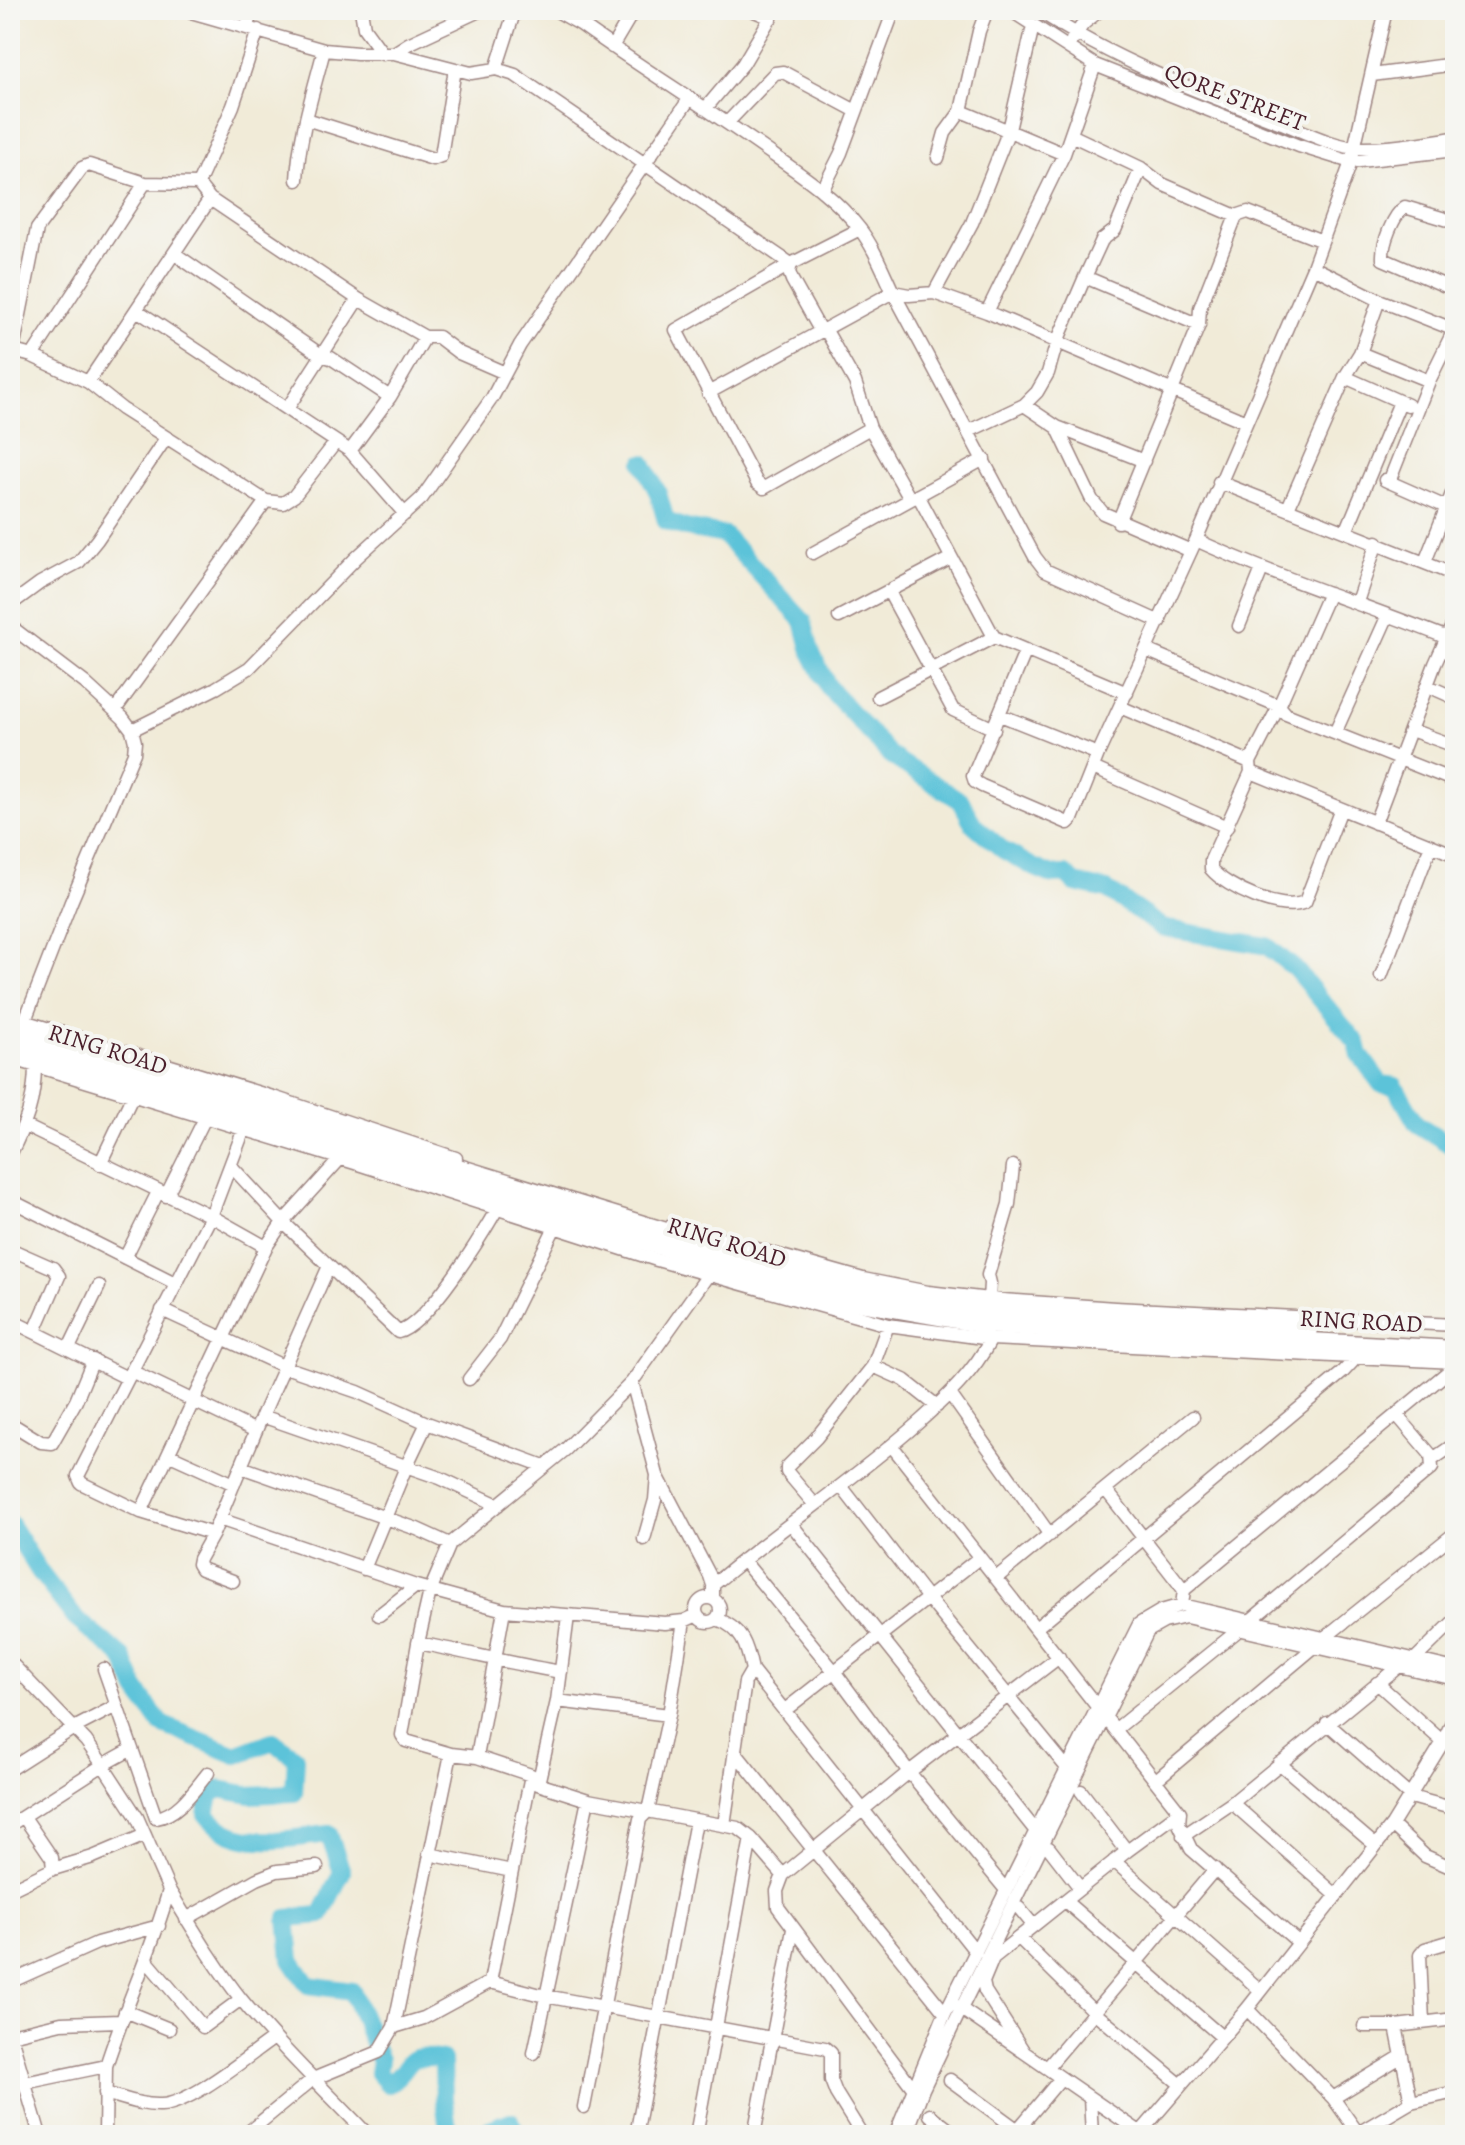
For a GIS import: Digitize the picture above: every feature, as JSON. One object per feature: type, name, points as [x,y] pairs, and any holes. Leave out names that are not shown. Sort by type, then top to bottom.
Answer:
[{"type":"highway","name":"RING ROAD","points":[[16,1032],[838,1285],[940,1305],[1024,1314],[1455,1339]]},
{"type":"highway","name":"RING ROAD","points":[[16,1032],[831,1298],[984,1324],[1455,1350]]},
{"type":"street","points":[[184,10],[324,50],[388,54],[471,73],[496,69],[515,75],[791,264]]},
{"type":"street","points":[[198,184],[233,106],[252,28],[252,10]]},
{"type":"street","points":[[361,10],[364,28],[388,54]]},
{"type":"street","points":[[388,54],[481,10]]},
{"type":"street","points":[[496,69],[515,10]]},
{"type":"street","points":[[555,10],[582,18],[612,47],[822,191],[860,229],[1035,557],[1045,570],[1160,622]]},
{"type":"street","points":[[612,47],[634,10]]},
{"type":"street","points":[[705,109],[743,64],[773,14],[752,10]]},
{"type":"street","points":[[822,191],[841,153],[894,10]]},
{"type":"street","points":[[938,158],[945,133],[961,111],[979,31],[987,10]]},
{"type":"street","name":"QORE STREET","points":[[1038,10],[1110,52],[1184,88],[1354,148],[1455,138]]},
{"type":"street","points":[[1060,25],[1068,10]]},
{"type":"street","points":[[1068,46],[1083,24],[1100,10]]},
{"type":"street","points":[[1026,650],[973,776],[975,782],[1068,823],[1194,546],[1313,267],[1351,162],[1386,10]]},
{"type":"street","name":"QORE STREET","points":[[1015,11],[1095,65],[1299,146],[1351,162],[1455,150]]},
{"type":"street","points":[[934,293],[972,223],[1009,130],[1033,26]]},
{"type":"street","points":[[297,180],[306,119],[324,50]]},
{"type":"street","points":[[1372,75],[1455,64]]},
{"type":"street","points":[[987,312],[1064,154],[1095,65]]},
{"type":"street","points":[[306,119],[433,159],[441,156],[444,147],[455,69]]},
{"type":"street","points":[[727,123],[775,73],[783,72],[856,111]]},
{"type":"street","points":[[132,730],[249,668],[356,558],[422,498],[492,398],[520,345],[690,98]]},
{"type":"street","points":[[961,111],[1064,154]]},
{"type":"street","points":[[1071,135],[1141,168],[1162,184],[1236,216],[1248,212],[1322,241]]},
{"type":"street","points":[[198,184],[145,183],[89,165],[82,168],[37,229],[11,350],[32,356],[88,382],[122,409],[266,501],[283,503],[294,496],[336,442]]},
{"type":"street","points":[[969,431],[1024,405],[1037,392],[1048,373],[1057,342],[1102,240],[1115,230],[1141,168]]},
{"type":"street","points":[[32,356],[145,183]]},
{"type":"street","points":[[198,184],[210,199],[358,299],[425,337],[438,337],[459,353],[505,373]]},
{"type":"street","points":[[88,382],[210,199]]},
{"type":"street","points":[[1455,222],[1405,207],[1397,214],[1383,259],[1455,290]]},
{"type":"street","points":[[1118,522],[1199,325],[1200,308],[1236,216]]},
{"type":"street","points":[[860,229],[791,264],[676,330],[757,483],[764,488],[870,428]]},
{"type":"street","points":[[175,254],[321,355],[331,358],[390,397]]},
{"type":"street","points":[[791,264],[789,272],[820,330],[828,334],[855,382],[870,428],[951,558],[994,637],[1127,693]]},
{"type":"street","points":[[1313,267],[1379,300],[1454,330],[1429,381],[1389,482]]},
{"type":"street","points":[[1085,277],[1199,325]]},
{"type":"street","points":[[708,393],[893,292],[934,293],[987,312],[1246,422]]},
{"type":"street","points":[[287,409],[358,299]]},
{"type":"street","points":[[1288,508],[1345,377],[1360,353],[1379,300]]},
{"type":"street","points":[[138,311],[350,451],[405,514]]},
{"type":"street","points":[[350,451],[390,397],[425,337]]},
{"type":"street","points":[[1360,353],[1429,381]]},
{"type":"street","points":[[1345,377],[1418,408]]},
{"type":"street","points":[[1346,532],[1400,402]]},
{"type":"street","points":[[1024,405],[1057,427],[1144,461]]},
{"type":"street","points":[[1057,427],[1092,500],[1103,513],[1118,522],[1357,602],[1451,639]]},
{"type":"street","points":[[10,605],[40,583],[79,562],[166,438]]},
{"type":"street","points":[[813,553],[984,459]]},
{"type":"street","points":[[1371,474],[1446,507]]},
{"type":"street","points":[[1219,482],[1455,575]]},
{"type":"street","points":[[1425,562],[1455,486]]},
{"type":"street","points":[[115,710],[266,501]]},
{"type":"street","points":[[1357,602],[1377,542]]},
{"type":"street","points":[[839,617],[951,558]]},
{"type":"street","points":[[1239,626],[1262,569]]},
{"type":"street","points":[[889,592],[953,710],[994,729]]},
{"type":"street","points":[[1329,593],[1250,767],[1211,860],[1211,869],[1218,878],[1262,898],[1297,906],[1305,902],[1341,809]]},
{"type":"street","points":[[1335,733],[1388,615]]},
{"type":"street","points":[[1375,823],[1428,686],[1451,639],[1455,619]]},
{"type":"street","points":[[10,626],[115,710],[132,730],[135,742],[134,753],[16,1032]]},
{"type":"street","points":[[878,697],[994,637]]},
{"type":"street","points":[[1146,650],[1279,706],[1286,714],[1455,781]]},
{"type":"street","points":[[1428,686],[1455,698]]},
{"type":"street","points":[[1120,707],[1341,809],[1455,855]]},
{"type":"street","points":[[1000,715],[1098,754]]},
{"type":"street","points":[[1411,730],[1455,746]]},
{"type":"street","points":[[1093,768],[1227,827]]},
{"type":"street","points":[[1381,976],[1431,845]]},
{"type":"street","points":[[10,1017],[16,1032]]},
{"type":"street","points":[[16,1032],[276,1098],[489,1170],[863,1279],[928,1292],[989,1299],[1455,1325]]},
{"type":"street","points":[[10,1058],[708,1275],[888,1325],[991,1339],[1455,1364]]},
{"type":"street","points":[[10,1155],[25,1126],[35,1092],[35,1065]]},
{"type":"street","points":[[100,1164],[133,1095]]},
{"type":"street","points":[[125,1258],[205,1118]]},
{"type":"street","points":[[25,1126],[211,1216],[266,1247]]},
{"type":"street","points":[[213,1534],[141,1512],[81,1483],[78,1476],[211,1216],[244,1129]]},
{"type":"street","points":[[141,1512],[266,1247],[283,1222],[340,1159]]},
{"type":"street","points":[[989,1299],[988,1275],[1009,1204],[1013,1166]]},
{"type":"street","points":[[232,1167],[283,1222],[394,1330],[404,1330],[412,1325],[447,1285],[473,1250],[497,1209]]},
{"type":"street","points":[[10,1200],[175,1283]]},
{"type":"street","points":[[469,1379],[500,1339],[555,1227]]},
{"type":"street","points":[[10,1249],[53,1268],[59,1276],[35,1331]]},
{"type":"street","points":[[233,1581],[199,1567],[199,1559],[213,1534],[329,1266]]},
{"type":"street","points":[[708,1275],[632,1382],[599,1418],[450,1544],[430,1591],[402,1735],[406,1741],[451,1754],[477,1757],[588,1800],[738,1828],[751,1838],[783,1875]]},
{"type":"street","points":[[69,1348],[99,1286]]},
{"type":"street","points":[[162,1310],[285,1367],[544,1466]]},
{"type":"street","points":[[10,1320],[256,1431]]},
{"type":"street","points":[[815,1505],[787,1472],[787,1467],[816,1438],[873,1366],[888,1325]]},
{"type":"street","points":[[697,1615],[697,1604],[707,1598],[743,1560],[892,1446],[950,1394],[980,1360],[991,1339]]},
{"type":"street","points":[[1036,1628],[1146,1539],[1357,1357]]},
{"type":"street","points":[[10,1423],[41,1442],[52,1443],[76,1401],[93,1360]]},
{"type":"street","points":[[1182,1605],[1184,1590],[1455,1364]]},
{"type":"street","points":[[873,1366],[904,1380],[937,1406]]},
{"type":"street","points":[[632,1382],[657,1475],[720,1608],[717,1619]]},
{"type":"street","points":[[950,1394],[1050,1535]]},
{"type":"street","points":[[1251,1620],[1432,1468],[1433,1459],[1397,1415]]},
{"type":"street","points":[[262,1416],[440,1478],[498,1505]]},
{"type":"street","points":[[996,1578],[1193,1417]]},
{"type":"street","points":[[364,1569],[427,1423]]},
{"type":"street","points":[[1433,1459],[1455,1444]]},
{"type":"street","points":[[892,1446],[1180,1812],[1179,1824],[1191,1849],[1298,1942]]},
{"type":"street","points":[[170,1455],[234,1484]]},
{"type":"street","points":[[241,1467],[417,1529],[450,1544]]},
{"type":"street","points":[[644,1539],[655,1500],[657,1475]]},
{"type":"street","points":[[841,1486],[1006,1696],[1067,1768]]},
{"type":"street","points":[[1106,1490],[1184,1590]]},
{"type":"street","points":[[219,1519],[430,1591],[504,1610],[665,1623],[684,1621],[697,1615]]},
{"type":"street","points":[[792,1525],[1035,1830]]},
{"type":"street","points":[[1323,1639],[1455,1533]]},
{"type":"street","points":[[785,1710],[979,1558]]},
{"type":"street","points":[[743,1560],[1006,1890]]},
{"type":"street","points":[[379,1615],[416,1586]]},
{"type":"street","points":[[895,2135],[913,2088],[1101,1710],[1139,1624],[1161,1611],[1182,1605],[1323,1639],[1455,1679]]},
{"type":"street","points":[[477,1757],[504,1610]]},
{"type":"street","points":[[697,1615],[706,1622],[717,1619],[729,1623],[739,1632],[748,1648],[752,1670],[976,1952]]},
{"type":"street","points":[[490,1982],[512,1871],[557,1701],[568,1616]]},
{"type":"street","points":[[906,2135],[952,2008],[976,1952],[1067,1768],[1148,1631],[1164,1622],[1186,1617],[1313,1648],[1407,1665],[1455,1669]]},
{"type":"street","points":[[1183,1836],[1232,1803],[1377,1683],[1407,1665],[1455,1620]]},
{"type":"street","points":[[584,2107],[640,1819],[648,1811],[669,1715],[684,1621]]},
{"type":"street","points":[[1116,1729],[1240,1629]]},
{"type":"street","points":[[418,1643],[561,1672]]},
{"type":"street","points":[[1156,1780],[1313,1648]]},
{"type":"street","points":[[913,2088],[793,1929],[778,1907],[777,1891],[783,1875],[864,1812],[909,1772],[1059,1657]]},
{"type":"street","points":[[10,1662],[74,1728],[103,1765],[137,1817],[169,1890],[186,1919],[241,1999],[274,2038],[368,2135]]},
{"type":"street","points":[[104,1669],[158,1819],[182,1804],[208,1773]]},
{"type":"street","points":[[724,1825],[745,1682],[752,1670]]},
{"type":"street","points":[[1377,1683],[1449,1744]]},
{"type":"street","points":[[557,1701],[669,1715]]},
{"type":"street","points":[[10,1769],[74,1728],[116,1706]]},
{"type":"street","points":[[734,1751],[814,1851],[952,2008],[1024,2052],[1142,2134],[1180,2084],[1247,2009],[1392,1825],[1449,1744],[1455,1715]]},
{"type":"street","points":[[1327,1723],[1411,1797],[1455,1809]]},
{"type":"street","points":[[10,1825],[132,1749]]},
{"type":"street","points":[[245,2135],[313,2079],[379,2052],[394,2027],[451,1754]]},
{"type":"street","points":[[1279,1763],[1375,1845]]},
{"type":"street","points":[[1081,1791],[1127,1851]]},
{"type":"street","points":[[534,2053],[588,1800]]},
{"type":"street","points":[[1232,1803],[1336,1895]]},
{"type":"street","points":[[1024,2052],[985,1991],[983,1982],[993,1958],[1180,1812]]},
{"type":"street","points":[[24,1817],[52,1858],[53,1869]]},
{"type":"street","points":[[636,2135],[696,1821]]},
{"type":"street","points":[[1392,1825],[1425,1856],[1455,1869]]},
{"type":"street","points":[[10,1890],[53,1869],[93,1857],[145,1835]]},
{"type":"street","points":[[696,2135],[751,1838]]},
{"type":"street","points":[[1049,1848],[1080,1888]]},
{"type":"street","points":[[429,1854],[512,1871]]},
{"type":"street","points":[[1114,1861],[1260,1990]]},
{"type":"street","points":[[186,1919],[277,1871],[317,1867]]},
{"type":"street","points":[[1047,2068],[1215,1869]]},
{"type":"street","points":[[105,2135],[106,2066],[147,1961],[169,1890]]},
{"type":"street","points":[[1065,1901],[1222,2037]]},
{"type":"street","points":[[1019,1908],[1033,1925]]},
{"type":"street","points":[[10,1982],[97,1943],[159,1926]]},
{"type":"street","points":[[754,2135],[793,1929]]},
{"type":"street","points":[[1019,1938],[1095,2013],[1180,2084]]},
{"type":"street","points":[[1423,2022],[1420,1955],[1425,1949],[1455,1940]]},
{"type":"street","points":[[147,1961],[203,2027],[241,1999]]},
{"type":"street","points":[[394,2027],[424,2018],[490,1982],[545,1996],[825,2048],[831,2053],[831,2080],[836,2093],[862,2135]]},
{"type":"street","points":[[1247,2009],[1333,2098],[1356,2134],[1411,2102],[1455,2092]]},
{"type":"street","points":[[40,2135],[24,2083],[15,2071],[10,2034],[61,2023],[123,2016],[169,2029]]},
{"type":"street","points":[[1364,2026],[1396,2026],[1455,2019]]},
{"type":"street","points":[[1396,2026],[1411,2102]]},
{"type":"street","points":[[105,2093],[152,2105],[172,2103],[191,2096],[274,2038]]},
{"type":"street","points":[[1333,2098],[1402,2056]]},
{"type":"street","points":[[24,2083],[106,2066]]},
{"type":"street","points":[[950,2080],[1017,2133],[1061,2078]]},
{"type":"street","points":[[1090,2098],[1092,2135]]},
{"type":"street","points":[[930,2115],[956,2135]]},
{"type":"waterway","points":[[643,463],[658,493],[666,521],[724,535],[803,621],[811,652],[829,688],[891,756],[961,801],[973,824],[1003,850],[1033,867],[1052,875],[1065,874],[1075,883],[1107,890],[1163,928],[1267,946],[1295,969],[1357,1043],[1360,1055],[1381,1084],[1395,1086],[1417,1124],[1455,1148]]},
{"type":"waterway","points":[[10,1524],[39,1571],[75,1618],[123,1657],[137,1690],[161,1724],[236,1755],[273,1741],[296,1758],[294,1793],[250,1795],[219,1789],[210,1795],[206,1814],[218,1826],[246,1839],[279,1840],[329,1834],[342,1872],[321,1915],[287,1918],[291,1960],[308,1985],[352,1991],[380,2060],[378,2073],[388,2084],[414,2059],[443,2060],[449,2135]]},
{"type":"waterway","points":[[485,2135],[490,2129],[511,2121],[518,2135]]}]
